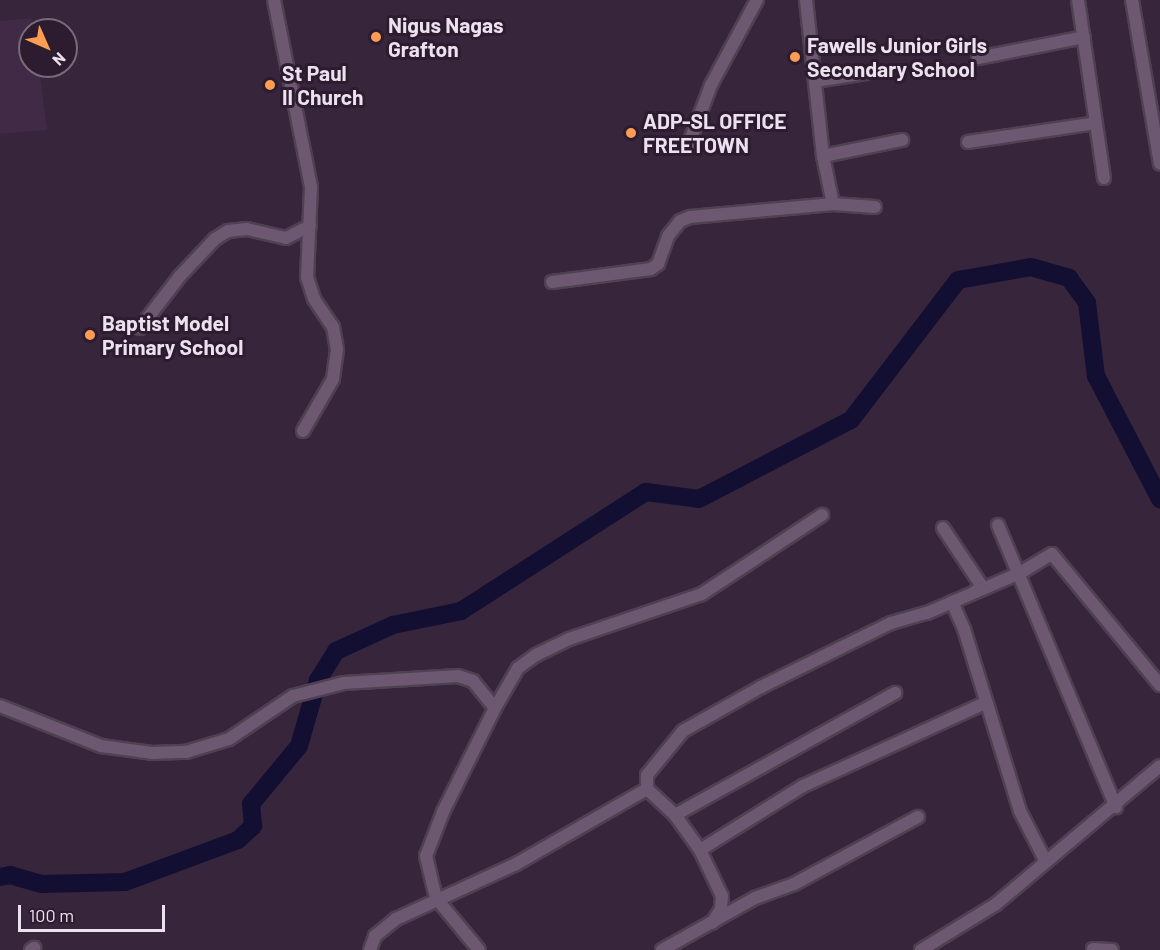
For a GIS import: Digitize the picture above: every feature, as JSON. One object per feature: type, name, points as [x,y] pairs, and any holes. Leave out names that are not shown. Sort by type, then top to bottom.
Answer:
[{"type":"street","points":[[274,0],[311,187],[307,256],[310,291],[327,314],[337,350],[333,379],[303,431]]},
{"type":"street","points":[[688,146],[711,85],[757,0]]},
{"type":"street","points":[[806,0],[823,156],[833,204]]},
{"type":"street","points":[[1078,0],[1104,178]]},
{"type":"street","points":[[1132,0],[1160,164]]},
{"type":"street","points":[[978,58],[1084,37]]},
{"type":"street","points":[[815,81],[866,73]]},
{"type":"street","points":[[968,142],[1096,123]]},
{"type":"street","points":[[823,156],[902,140]]},
{"type":"street","points":[[552,282],[651,269],[658,264],[668,236],[680,221],[690,217],[833,204],[875,207]]},
{"type":"street","points":[[140,328],[180,276],[214,239],[228,231],[247,229],[286,238],[310,226]]},
{"type":"street","points":[[479,950],[436,898],[426,856],[443,812],[495,708],[518,668],[536,655],[569,639],[702,594],[822,515]]},
{"type":"street","points":[[998,525],[1116,807]]},
{"type":"street","points":[[943,528],[983,588]]},
{"type":"street","points":[[712,923],[721,909],[722,896],[699,850],[675,815],[647,789],[647,775],[683,731],[796,669],[891,623],[952,602],[1020,573],[1052,554],[1160,685]]},
{"type":"street","points":[[952,602],[1020,811],[1046,862]]},
{"type":"street","points":[[0,706],[101,746],[152,753],[186,752],[229,739],[293,696],[344,683],[458,676],[473,681],[495,708]]},
{"type":"street","points":[[675,815],[895,693]]},
{"type":"street","points":[[699,850],[803,786],[985,703]]},
{"type":"street","points":[[921,950],[996,904],[1116,807],[1160,766]]},
{"type":"street","points":[[370,950],[386,925],[436,898],[516,864],[647,789]]},
{"type":"street","points":[[662,950],[755,898],[829,866],[918,817]]},
{"type":"street","points":[[1093,949],[1112,950]]},
{"type":"shaded area","points":[[18,19],[18,78],[40,78],[47,130],[0,134],[0,21]]},
{"type":"waterway","points":[[0,877],[10,875],[42,884],[125,882],[238,840],[253,826],[251,804],[299,746],[318,680],[336,651],[393,625],[461,611],[646,492],[699,499],[851,420],[958,280],[1031,267],[1069,278],[1087,303],[1096,376],[1160,499]]},
{"type":"place","name":"Nigus Nagas Grafton","points":[[376,37]]},
{"type":"place","name":"Fawells Junior Girls Secondary School","points":[[795,57]]},
{"type":"place","name":"St Paul II Church","points":[[270,85]]},
{"type":"place","name":"ADP-SL OFFICE FREETOWN","points":[[631,133]]},
{"type":"place","name":"Baptist Model Primary School","points":[[90,335]]}]
